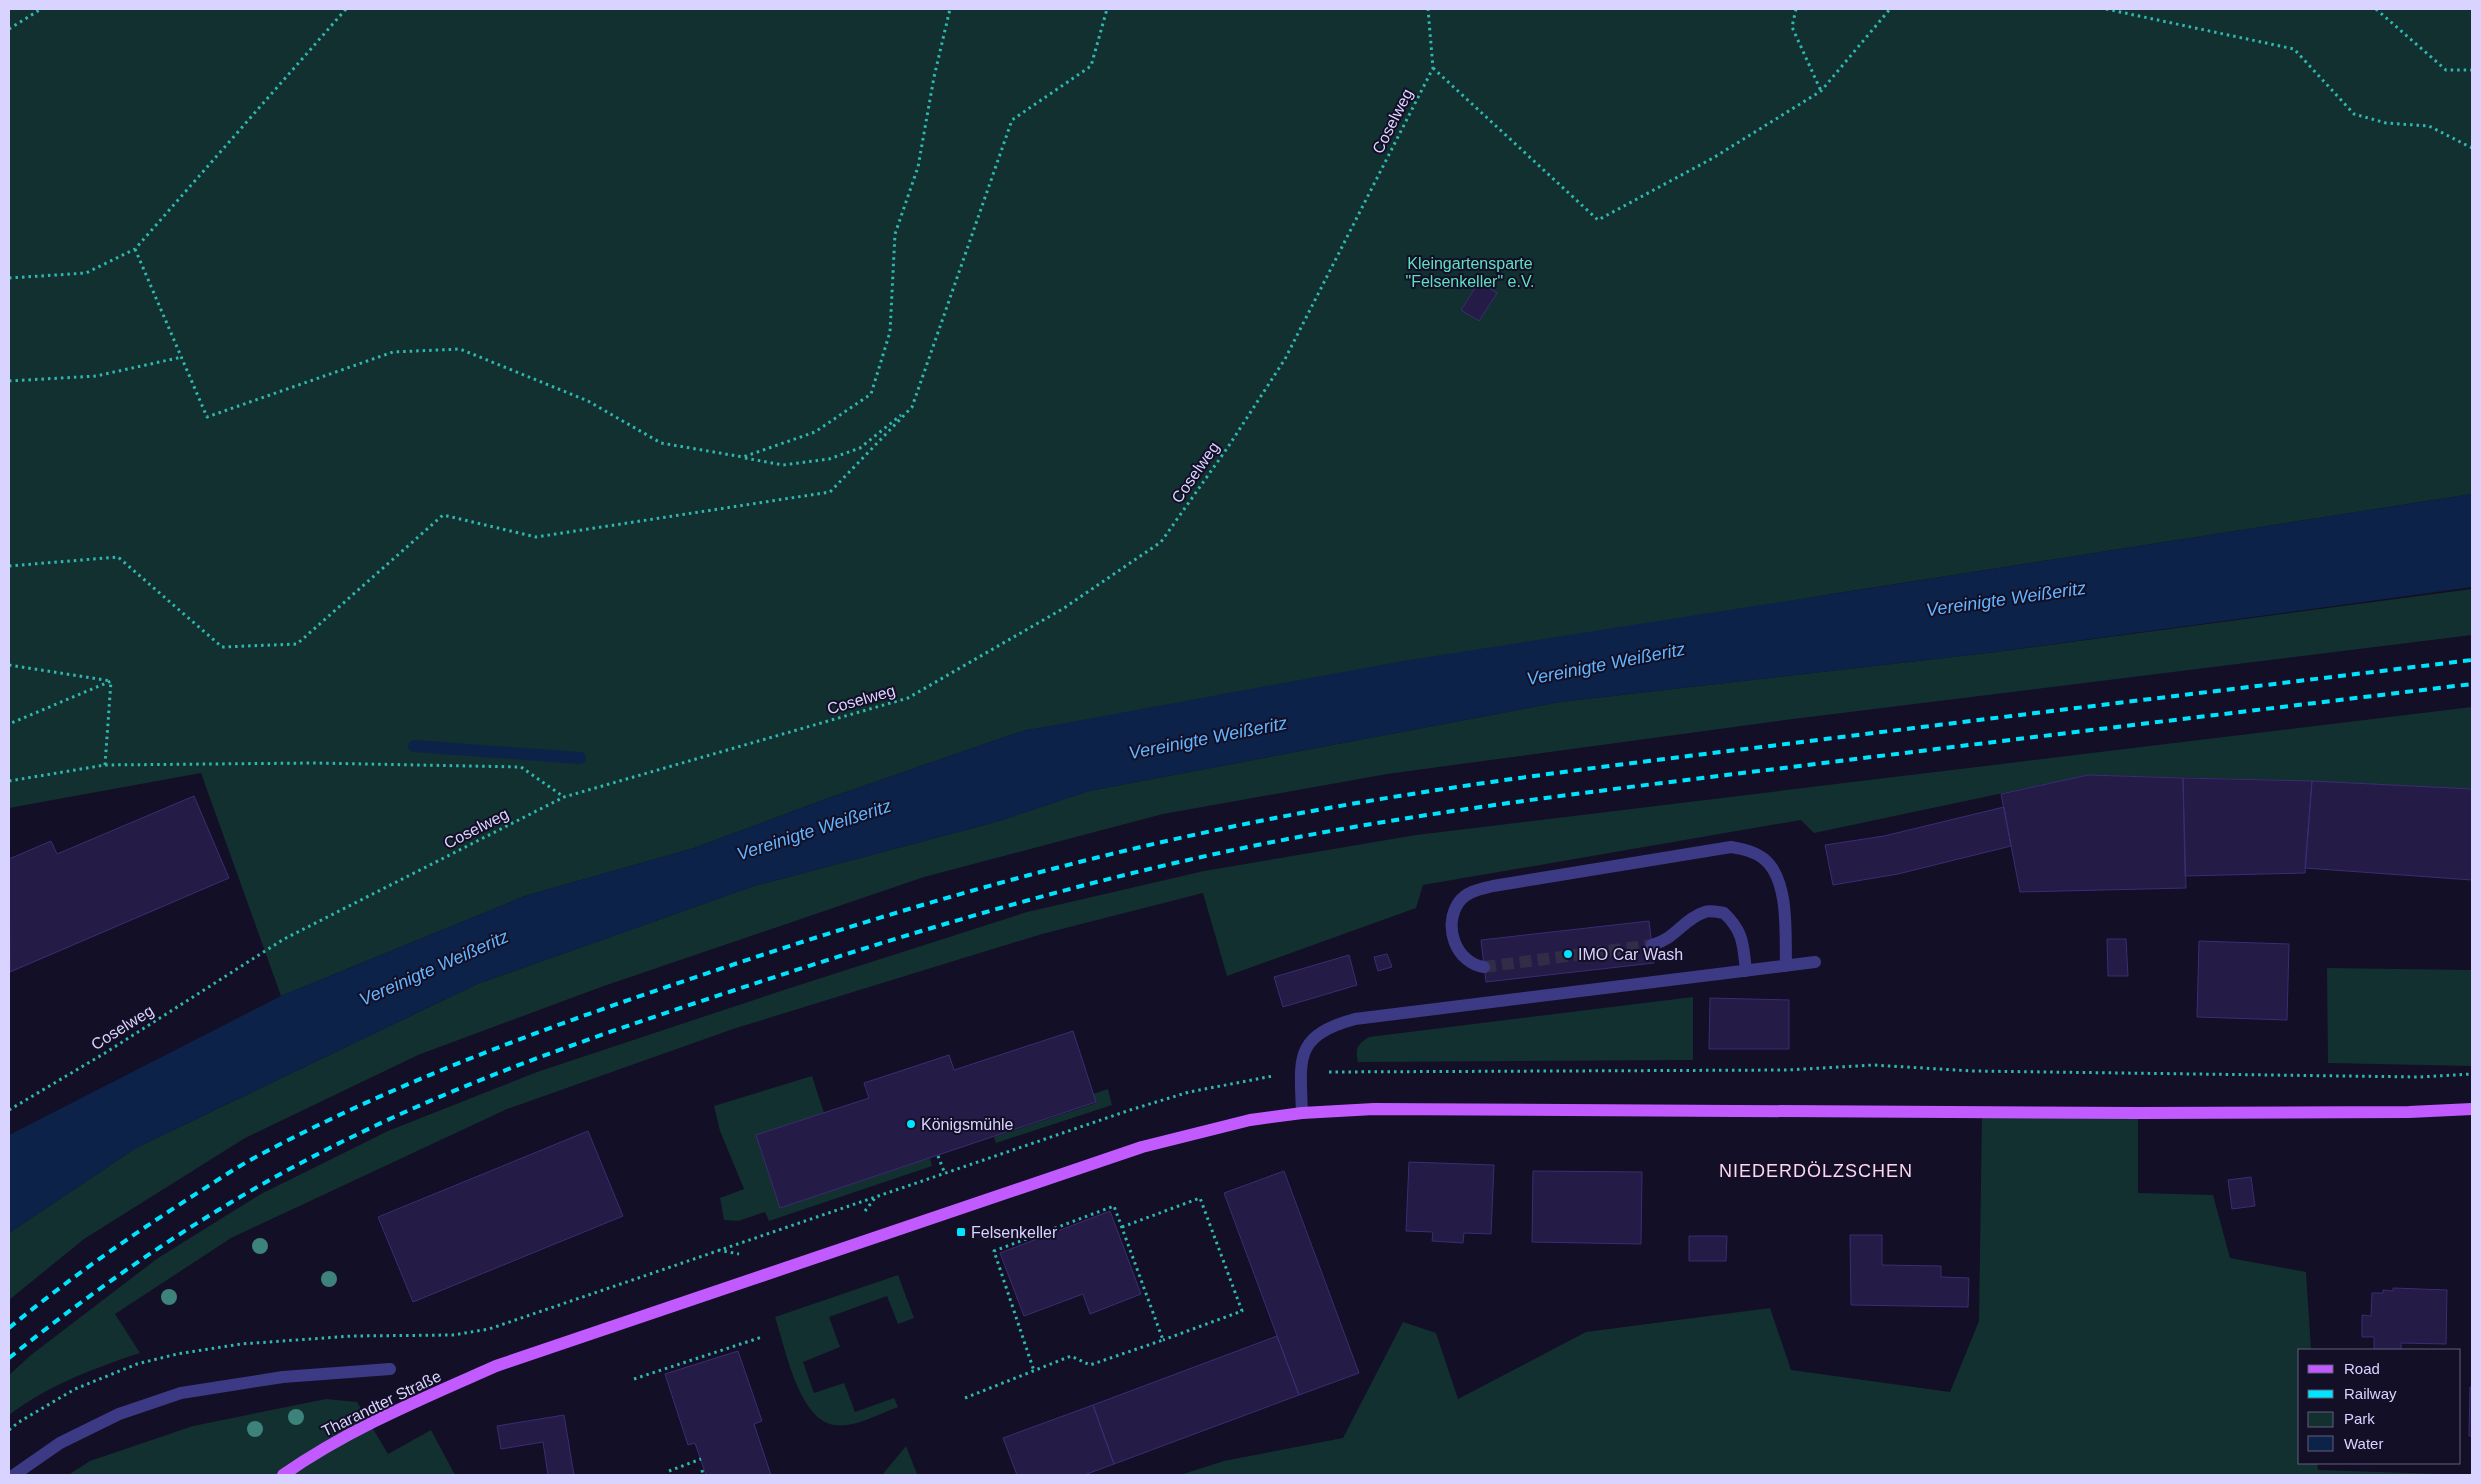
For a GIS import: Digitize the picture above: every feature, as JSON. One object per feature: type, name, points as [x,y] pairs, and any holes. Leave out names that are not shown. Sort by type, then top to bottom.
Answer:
[{"type":"main road","name":"Tharandter Straße","points":[[283,1475],[304,1460],[396,1410],[496,1366],[1142,1148],[1241,1122],[1302,1113],[1374,1109],[2342,1113],[2472,1109]]},
{"type":"lane","points":[[1484,967],[1475,966],[1466,961],[1457,950],[1453,935],[1453,917],[1459,902],[1472,891],[1532,879],[1731,847],[1750,851],[1764,859],[1776,874],[1785,914],[1786,966]]},
{"type":"lane","points":[[1652,945],[1665,941],[1689,920],[1706,912],[1724,912],[1736,924],[1743,938],[1746,971]]},
{"type":"lane","points":[[1302,1113],[1302,1063],[1310,1040],[1330,1026],[1355,1019],[1815,962]]},
{"type":"lane","points":[[14,1475],[60,1443],[119,1414],[181,1393],[283,1377],[390,1369]]},
{"type":"path","points":[[9,29],[41,9]]},
{"type":"path","points":[[9,278],[86,273],[136,249],[346,9]]},
{"type":"path","points":[[742,457],[816,432],[871,394],[890,332],[895,234],[918,167],[934,76],[950,9]]},
{"type":"path","points":[[9,566],[118,557],[222,647],[297,644],[443,515],[536,537],[830,492],[912,407],[1012,120],[1091,66],[1107,9]]},
{"type":"path","points":[[1428,9],[1433,68],[1598,220],[1713,158],[1821,92],[1890,9]]},
{"type":"path","points":[[1796,9],[1792,27],[1821,92]]},
{"type":"path","points":[[2106,9],[2294,49],[2354,114],[2386,123],[2429,126],[2472,148]]},
{"type":"path","points":[[2376,9],[2446,70],[2472,70]]},
{"type":"path","name":"Coselweg","points":[[9,1110],[105,1053],[284,939],[564,797],[908,698],[1064,608],[1161,542],[1228,447],[1286,359],[1433,68]]},
{"type":"path","points":[[136,249],[207,417],[392,352],[460,348],[588,400],[661,443],[783,466],[830,460],[860,448],[912,407]]},
{"type":"path","points":[[9,382],[96,376],[182,357]]},
{"type":"path","points":[[9,665],[111,681]]},
{"type":"path","points":[[105,765],[111,681]]},
{"type":"path","points":[[9,724],[111,681]]},
{"type":"path","points":[[9,780],[105,765],[315,763],[521,768],[564,797]]},
{"type":"path","points":[[938,1156],[945,1174]]},
{"type":"path","points":[[402,1334],[453,1335],[489,1329],[717,1250],[875,1198],[861,1216]]},
{"type":"path","points":[[965,1398],[1071,1356],[1090,1365],[1242,1311],[1200,1198],[1122,1227]]},
{"type":"path","points":[[1034,1371],[994,1251],[1114,1206],[1163,1340]]},
{"type":"path","points":[[717,1250],[745,1255]]},
{"type":"path","points":[[634,1379],[762,1337]]},
{"type":"path","points":[[669,1471],[701,1459]]},
{"type":"path","points":[[702,1470],[704,1475]]},
{"type":"green space","name":"Kleingartensparte \"Felsenkeller\" e.V.","points":[[9,9],[2472,9],[2472,494],[1838,593],[1022,731],[823,800],[694,848],[525,896],[281,996],[201,773],[9,808]]},
{"type":"green space","points":[[2472,589],[2472,635],[1785,720],[1387,774],[1163,814],[924,877],[601,987],[418,1055],[245,1138],[84,1239],[9,1300],[9,1233],[136,1148],[475,985],[754,886],[996,822],[1089,791],[1560,702],[1996,652]]},
{"type":"green space","points":[[2472,707],[2472,789],[2312,781],[2088,775],[1814,833],[1801,820],[1423,885],[1416,908],[1227,976],[1203,893],[1042,934],[736,1028],[507,1109],[231,1238],[115,1314],[140,1353],[105,1365],[55,1387],[9,1415],[9,1375],[31,1355],[158,1258],[261,1194],[388,1131],[537,1072],[1027,912],[1204,871],[1416,835]]},
{"type":"green space","points":[[2327,968],[2472,970],[2472,1066],[2328,1063]]},
{"type":"green space","points":[[1693,997],[1693,1060],[1358,1062],[1357,1057],[1358,1047],[1369,1037]]},
{"type":"green space","points":[[812,1076],[824,1113],[756,1135],[780,1208],[930,1158],[932,1166],[769,1221],[765,1212],[738,1221],[724,1220],[720,1198],[744,1189],[720,1131],[714,1106]]},
{"type":"green space","points":[[1108,1089],[1112,1105],[996,1143],[994,1137],[1096,1103],[1093,1094]]},
{"type":"green space","points":[[1982,1112],[2138,1113],[2138,1193],[2213,1195],[2230,1258],[2306,1272],[2311,1349],[2298,1349],[2298,1464],[2317,1464],[2318,1470],[2472,1475],[1180,1475],[1224,1461],[1343,1438],[1403,1322],[1436,1333],[1458,1399],[1586,1332],[1770,1308],[1791,1370],[1950,1392],[1979,1321]]},
{"type":"green space","points":[[898,1275],[914,1318],[898,1324],[887,1296],[829,1317],[840,1347],[803,1362],[814,1393],[844,1383],[855,1412],[894,1398],[898,1407],[867,1420],[850,1424],[834,1425],[822,1420],[811,1410],[802,1396],[775,1317]]},
{"type":"green space","points":[[326,1399],[357,1402],[388,1454],[431,1430],[455,1475],[68,1475],[90,1461],[193,1426]]},
{"type":"green space","points":[[906,1446],[917,1474],[882,1475]]},
{"type":"water","name":"Vereinigte Weißeritz","points":[[2472,494],[2472,587],[1996,652],[1560,702],[1089,791],[996,822],[754,886],[475,985],[136,1148],[9,1233],[9,1135],[281,996],[525,896],[694,848],[823,800],[1022,731],[1403,661]]},
{"type":"building","points":[[1479,282],[1497,293],[1479,321],[1461,310]]},
{"type":"building","points":[[2088,775],[2183,778],[2186,888],[2020,892],[2001,794]]},
{"type":"building","points":[[2183,778],[2312,781],[2305,873],[2185,876]]},
{"type":"building","points":[[2312,781],[2472,789],[2472,880],[2305,868]]},
{"type":"building","points":[[194,796],[229,878],[10,972],[9,859],[51,841],[57,854]]},
{"type":"building","points":[[2004,807],[2011,846],[1898,874],[1833,885],[1825,845],[1884,836]]},
{"type":"building","name":"IMO Car Wash","points":[[1649,921],[1654,963],[1486,982],[1481,940]]},
{"type":"building","points":[[2107,939],[2126,939],[2128,976],[2108,976]]},
{"type":"building","points":[[2199,941],[2289,944],[2287,1020],[2197,1017]]},
{"type":"building","points":[[1387,954],[1392,967],[1378,971],[1374,957]]},
{"type":"building","points":[[1349,955],[1357,985],[1283,1007],[1274,977]]},
{"type":"building","points":[[1710,998],[1789,1000],[1789,1049],[1709,1049]]},
{"type":"building","name":"Königsmühle","points":[[1073,1031],[1096,1102],[780,1208],[756,1135],[869,1098],[864,1083],[949,1055],[954,1070]]},
{"type":"building","points":[[588,1131],[623,1216],[413,1302],[378,1217]]},
{"type":"building","points":[[1409,1162],[1494,1165],[1491,1234],[1464,1233],[1463,1243],[1432,1241],[1433,1232],[1406,1231]]},
{"type":"building","points":[[1284,1171],[1359,1373],[1299,1395],[1224,1193]]},
{"type":"building","points":[[1533,1171],[1642,1172],[1641,1244],[1532,1242]]},
{"type":"building","points":[[2251,1177],[2255,1206],[2232,1209],[2228,1180]]},
{"type":"building","points":[[1110,1211],[1141,1294],[1090,1314],[1083,1294],[1024,1316],[1000,1253]]},
{"type":"building","points":[[1850,1235],[1882,1235],[1882,1265],[1941,1266],[1941,1277],[1969,1278],[1968,1307],[1851,1305]]},
{"type":"building","points":[[1689,1236],[1727,1236],[1726,1261],[1689,1261]]},
{"type":"building","points":[[2393,1288],[2447,1290],[2446,1344],[2401,1343],[2401,1349],[2374,1349],[2374,1337],[2362,1337],[2362,1315],[2371,1316],[2372,1293],[2383,1293],[2383,1290],[2393,1291]]},
{"type":"building","points":[[1277,1336],[1299,1395],[1114,1464],[1093,1405]]},
{"type":"building","points":[[738,1351],[762,1421],[754,1424],[771,1475],[706,1475],[695,1443],[688,1445],[665,1374]]},
{"type":"building","points":[[2470,1387],[2472,1387],[2472,1436],[2469,1436]]},
{"type":"building","points":[[1093,1405],[1114,1464],[1084,1475],[1017,1475],[1003,1438]]},
{"type":"building","points":[[564,1415],[574,1475],[548,1475],[543,1442],[501,1449],[497,1426]]},
{"type":"waterway","points":[[414,746],[580,758]]},
{"type":"tunnel","points":[[1484,967],[1652,945]]},
{"type":"railway","points":[[9,1328],[52,1294],[142,1229],[221,1178],[254,1158],[365,1103],[478,1055],[594,1012],[771,952],[892,914],[1014,879],[1136,848],[1273,818],[1423,792],[1650,761],[2472,660]]},
{"type":"railway","points":[[9,1358],[134,1265],[221,1208],[312,1157],[404,1113],[497,1074],[639,1022],[849,953],[964,918],[1080,886],[1268,843],[1340,829],[1485,806],[2472,684]]},
{"type":"place","name":"IMO Car Wash","points":[[1568,954]]},
{"type":"place","name":"Königsmühle","points":[[911,1124]]},
{"type":"place","name":"Felsenkeller","points":[[961,1232]]},
{"type":"district","name":"NIEDERDÖLZSCHEN","points":[[1816,1171]]}]
